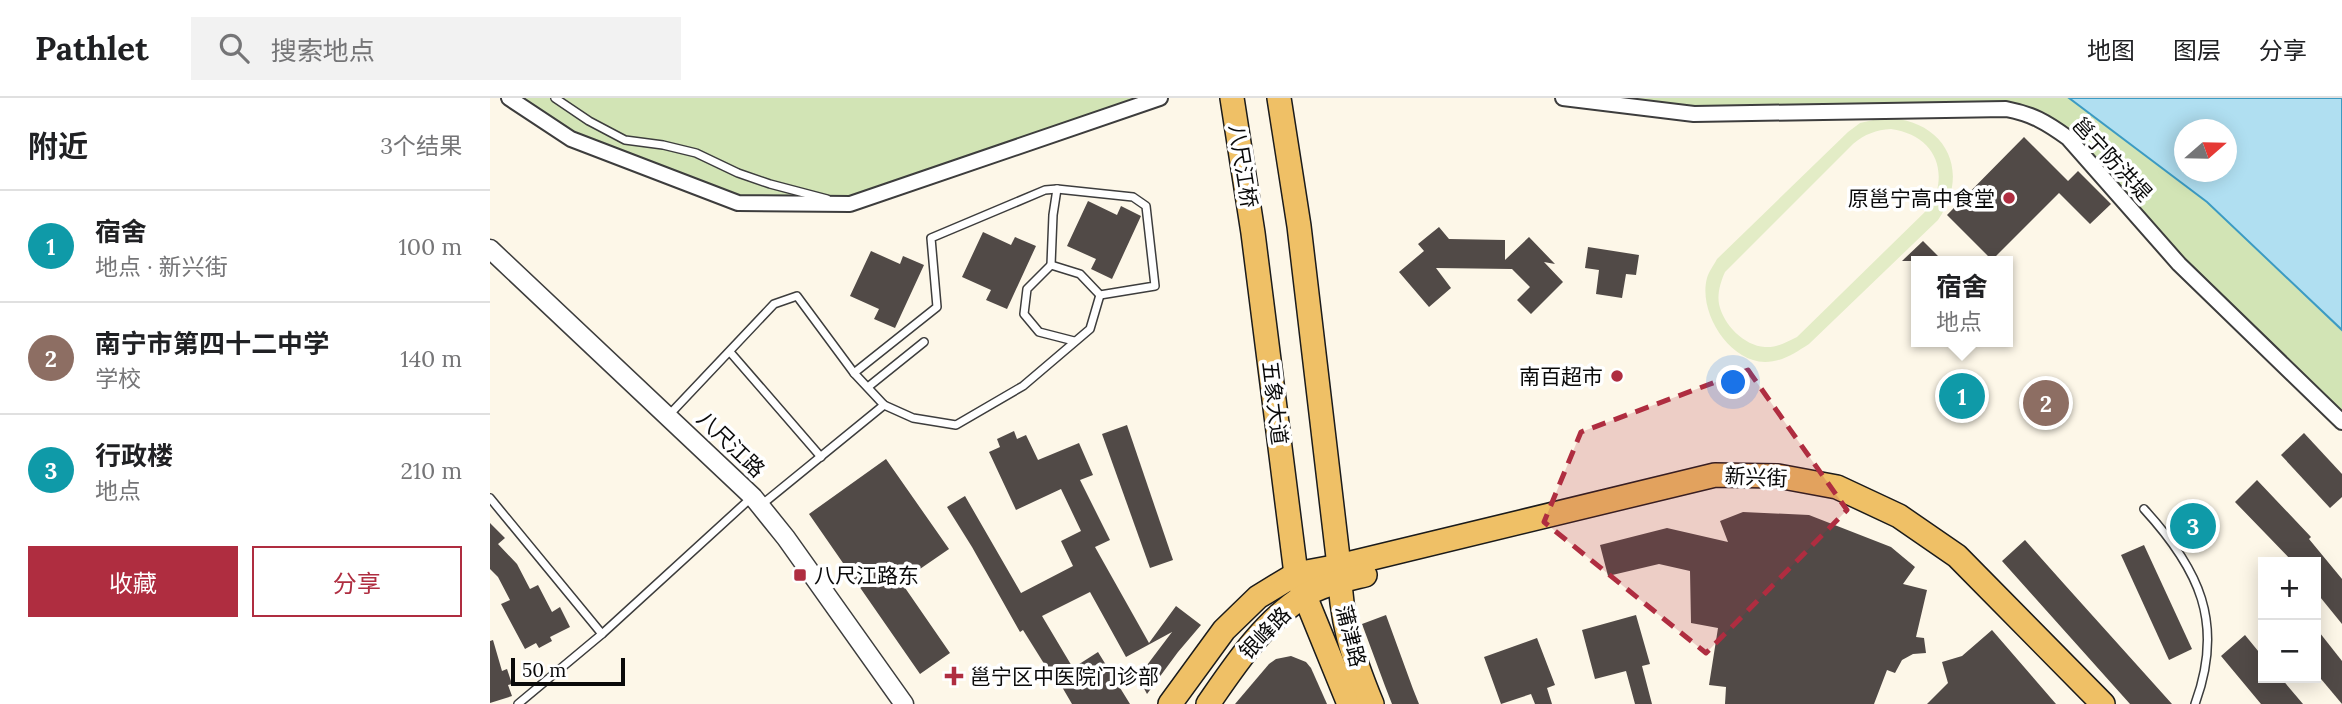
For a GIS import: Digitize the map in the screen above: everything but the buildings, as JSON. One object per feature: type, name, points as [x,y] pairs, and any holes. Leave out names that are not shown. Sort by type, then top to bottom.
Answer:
[{"type":"main road","name":"八尺江桥","points":[[1232,98],[1253,233]]},
{"type":"main road","name":"五象大道","points":[[1279,98],[1298,226],[1339,573]]},
{"type":"main road","name":"五象大道","points":[[1253,233],[1301,584]]},
{"type":"main road","name":"新兴街","points":[[1339,573],[1715,475],[1778,476],[1837,487],[1899,516],[1957,556],[2103,704]]},
{"type":"main road","name":"新兴街","points":[[1339,573],[1717,489],[1776,491],[1833,502],[1892,528],[1947,567],[2084,704]]},
{"type":"main road","points":[[1301,584],[1339,573]]},
{"type":"main road","name":"蒲津路","points":[[1339,573],[1343,618],[1351,653],[1372,704]]},
{"type":"main road","name":"蒲津路","points":[[1301,584],[1349,704]]},
{"type":"main road","name":"银峰路","points":[[1170,704],[1224,630],[1258,597],[1301,584]]},
{"type":"main road","name":"银峰路","points":[[1208,704],[1239,660],[1301,584]]},
{"type":"street","points":[[509,98],[571,139],[738,203],[850,204],[1160,98]]},
{"type":"street","name":"邕宁防洪堤","points":[[1563,98],[1694,114],[2006,109],[2029,114],[2047,122],[2068,138],[2179,264],[2342,422]]},
{"type":"street","name":"八尺江路","points":[[490,249],[757,501],[904,704]]},
{"type":"lane","points":[[555,98],[589,121],[625,140],[696,153],[738,173],[770,184],[850,204]]},
{"type":"lane","points":[[1057,189],[1051,265],[1027,289],[1024,314],[1039,331],[1074,341]]},
{"type":"lane","points":[[854,373],[937,307],[931,238],[1045,190],[1133,197],[1146,206],[1155,286],[1100,295]]},
{"type":"lane","points":[[1051,265],[1080,274],[1100,295]]},
{"type":"lane","points":[[668,415],[774,304],[797,296],[854,373],[884,405],[913,418],[956,425],[1023,386],[1090,329],[1100,295]]},
{"type":"lane","points":[[868,387],[924,342]]},
{"type":"lane","points":[[730,352],[821,457]]},
{"type":"lane","points":[[518,704],[757,501],[821,457],[884,405]]},
{"type":"lane","points":[[490,498],[602,634]]},
{"type":"lane","points":[[2144,509],[2183,556],[2194,576],[2202,601],[2208,644],[2203,680],[2194,704]]},
{"type":"highlighted area","points":[[1748,370],[1847,510],[1706,653],[1544,522],[1581,432]]},
{"type":"green space","points":[[509,98],[1160,98],[850,204],[738,203],[571,139]]},
{"type":"green space","points":[[1563,98],[2069,98],[2174,177],[2174,182],[2180,182],[2207,202],[2342,330],[2342,422],[2179,264],[2085,156],[2029,114],[1694,114]]},
{"type":"green space","points":[[1882,118],[1903,120],[1921,126],[1936,136],[1952,165],[1953,182],[1948,201],[1938,220],[1809,344],[1788,356],[1765,362],[1739,353],[1728,344],[1712,319],[1705,291],[1709,273],[1717,259],[1860,123]],"holes":[[[1891,129],[1906,133],[1927,146],[1938,167],[1939,179],[1931,206],[1797,337],[1769,347],[1757,346],[1742,338],[1721,312],[1719,291],[1725,272],[1853,144],[1880,130]]]},
{"type":"water","points":[[2069,98],[2342,98],[2342,330],[2207,202],[2180,182],[2237,182],[2237,119],[2174,119],[2174,177]]},
{"type":"place","name":"原邕宁高中食堂","points":[[2009,198]]},
{"type":"place","name":"南百超市","points":[[1617,376]]},
{"type":"place","name":"宿舍","points":[[1962,396]]},
{"type":"place","name":"南宁市第四十二中学","points":[[2046,403]]},
{"type":"place","name":"行政楼","points":[[2193,526]]},
{"type":"place","name":"八尺江路东","points":[[800,575]]},
{"type":"place","name":"邕宁区中医院门诊部","points":[[954,676]]}]
